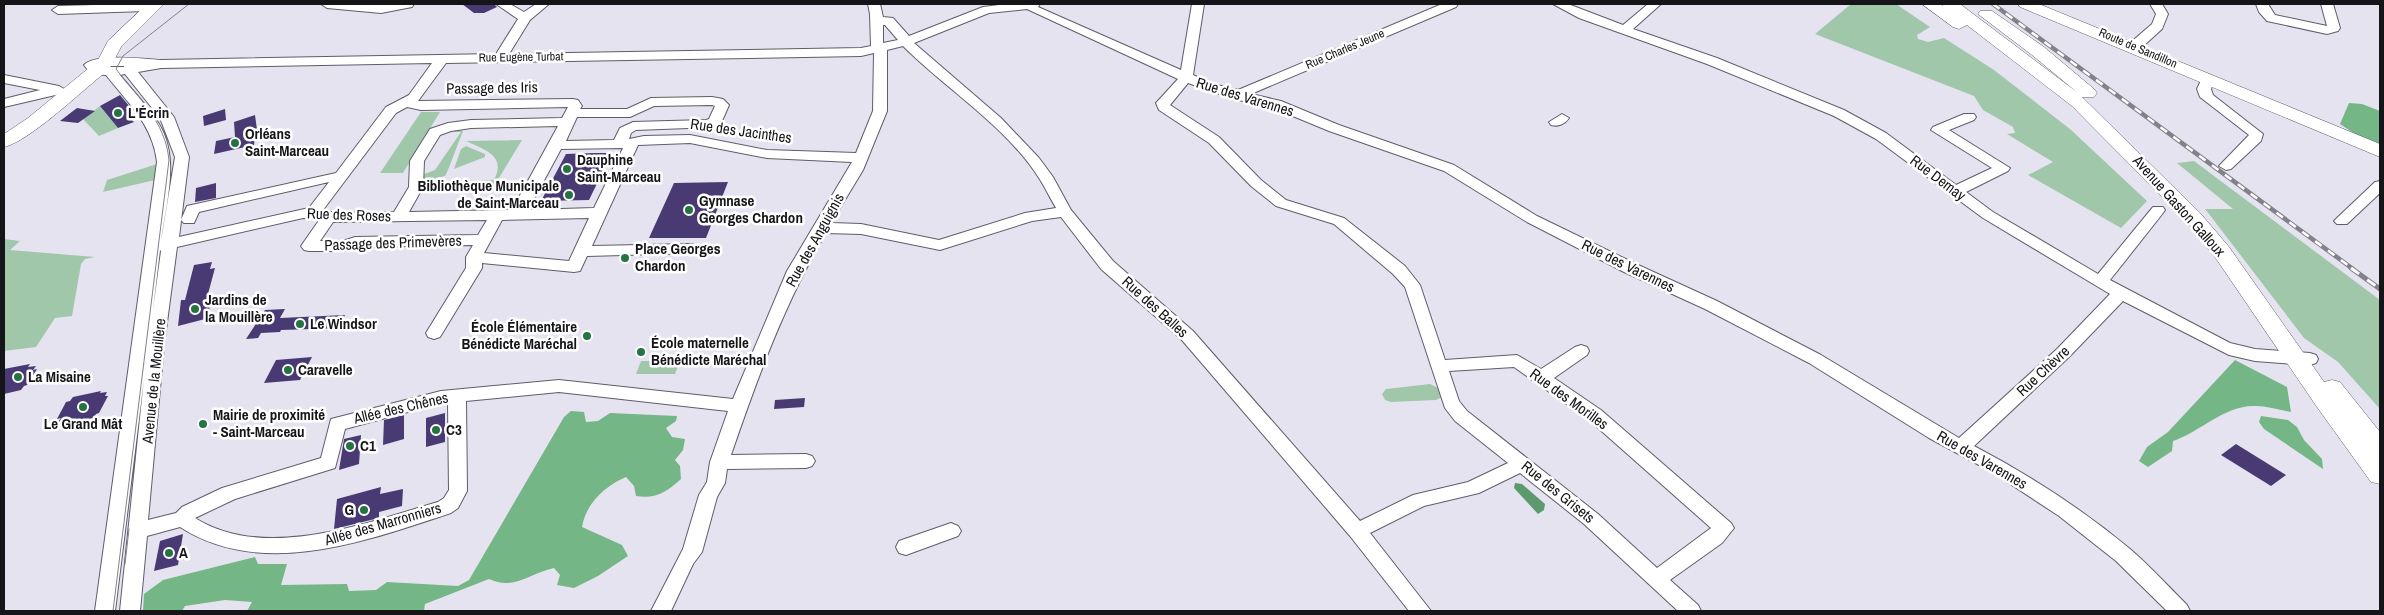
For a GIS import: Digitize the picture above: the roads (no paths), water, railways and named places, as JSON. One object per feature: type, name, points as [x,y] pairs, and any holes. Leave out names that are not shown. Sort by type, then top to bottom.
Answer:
[{"type":"main road","points":[[1930,4],[2076,101],[2090,108],[2137,149],[2215,231]]},
{"type":"main road","name":"Avenue Gaston Galloux","points":[[1950,4],[2076,101],[2194,218],[2302,358],[2380,475]]},
{"type":"main road","points":[[1972,4],[2038,51],[2098,103],[2161,167],[2215,231]]},
{"type":"main road","points":[[2026,4],[2068,19]]},
{"type":"main road","points":[[2033,4],[2068,19]]},
{"type":"main road","points":[[4,142],[34,122],[58,95],[100,68],[99,52],[150,5]]},
{"type":"main road","name":"Route de Sandillon","points":[[2068,19],[2380,151]]},
{"type":"main road","name":"Avenue Gaston Galloux","points":[[2215,231],[2296,338],[2302,358],[2380,448]]},
{"type":"street","points":[[326,4],[381,9],[408,4]]},
{"type":"street","points":[[502,4],[525,18]]},
{"type":"street","points":[[500,58],[525,18],[543,4]]},
{"type":"street","name":"Rue des Anguignis","points":[[661,611],[686,559],[692,552],[692,543],[708,495],[716,483],[719,462],[739,406],[795,271],[862,158],[880,111],[881,49],[877,46],[876,40],[877,21],[874,4]]},
{"type":"street","points":[[881,49],[906,42],[972,15],[1000,8],[1032,4]]},
{"type":"street","name":"Rue des Varennes","points":[[1032,4],[1033,9],[1208,88],[1276,104],[1334,128],[1449,168],[1532,218],[1630,268],[1711,305],[1815,359],[1961,447],[1998,467],[2072,516],[2123,555],[2180,611]]},
{"type":"street","points":[[1186,78],[1198,4]]},
{"type":"street","name":"Rue Charles Jeune","points":[[1239,96],[1248,90],[1452,4]]},
{"type":"street","name":"Rue Demay","points":[[1560,4],[1624,30],[1712,60],[1839,113],[1881,136],[1988,215],[2100,282],[2224,347],[2241,354],[2262,357],[2302,358]]},
{"type":"street","points":[[1624,30],[1655,4]]},
{"type":"street","points":[[2133,47],[2158,26],[2162,14],[2156,4]]},
{"type":"street","points":[[2262,4],[2265,12],[2271,18],[2327,30],[2334,28],[2327,4]]},
{"type":"street","points":[[58,10],[150,5]]},
{"type":"street","name":"Rue des Balles","points":[[877,21],[889,21],[906,42],[996,121],[1034,162],[1046,177],[1065,212],[1107,265],[1187,335],[1357,531],[1421,611]]},
{"type":"street","name":"Rue Eugène Turbat","points":[[100,68],[161,64],[861,52],[881,49]]},
{"type":"street","points":[[313,213],[391,110],[408,103],[414,98],[442,58]]},
{"type":"street","name":"Avenue de la Mouillère","points":[[131,66],[131,73],[168,117],[172,154]]},
{"type":"street","name":"Avenue de la Mouillère","points":[[100,68],[155,126],[172,154],[182,162],[161,252],[121,479],[105,611]]},
{"type":"street","points":[[4,78],[58,95]]},
{"type":"street","name":"Rue des Grisets","points":[[1186,78],[1166,98],[1163,103],[1164,107],[1214,140],[1256,183],[1281,203],[1339,221],[1399,270],[1412,285],[1451,403],[1461,416],[1591,519],[1691,611]]},
{"type":"street","points":[[2208,79],[2204,89],[2208,97],[2256,134],[2256,138],[2226,166]]},
{"type":"street","points":[[4,103],[58,95]]},
{"type":"street","points":[[398,217],[416,187],[417,160],[435,132],[448,127],[571,114],[630,113],[652,102],[712,101],[722,105],[715,121],[709,124],[640,125],[625,131],[626,143],[574,267],[474,257]]},
{"type":"street","name":"Passage des Iris","points":[[408,103],[421,106],[573,103],[571,114]]},
{"type":"street","points":[[517,215],[571,114]]},
{"type":"street","points":[[1955,191],[2003,168],[1938,130],[1969,117]]},
{"type":"street","name":"Rue des Jacinthes","points":[[556,145],[690,139],[767,154],[862,158]]},
{"type":"street","points":[[189,220],[192,209],[328,178],[341,177]]},
{"type":"street","points":[[2342,221],[2380,185]]},
{"type":"street","points":[[2100,282],[2158,210]]},
{"type":"street","points":[[822,228],[861,229],[940,245],[1030,216],[1065,212]]},
{"type":"street","name":"Rue des Roses","points":[[161,252],[222,233],[302,213],[313,213],[329,217],[398,217],[598,213]]},
{"type":"street","points":[[434,333],[474,268],[474,257],[497,215]]},
{"type":"street","name":"Passage des Primevères","points":[[329,217],[309,246],[344,246],[355,242],[483,240]]},
{"type":"street","points":[[582,251],[690,249]]},
{"type":"street","name":"Avenue de la Mouillère","points":[[130,611],[156,345],[161,252]]},
{"type":"street","name":"Rue Chèvre","points":[[1961,447],[2063,353],[2121,293]]},
{"type":"street","points":[[1542,378],[1581,351]]},
{"type":"street","name":"Rue des Morilles","points":[[1439,366],[1517,361],[1596,415],[1636,453],[1724,528],[1715,537],[1656,579]]},
{"type":"street","name":"Allée des Chênes","points":[[138,531],[182,519],[189,512],[229,493],[329,463],[337,424],[440,397],[559,386],[739,406]]},
{"type":"street","name":"Allée des Marronniers","points":[[182,519],[204,532],[252,546],[331,541],[444,508],[452,503],[458,492],[457,396]]},
{"type":"street","points":[[719,462],[806,461]]},
{"type":"street","points":[[1357,531],[1420,500],[1472,488],[1523,464]]},
{"type":"street","points":[[906,548],[951,531]]},
{"type":"tram line","points":[[113,611],[169,160],[167,146],[157,122],[116,69],[123,56],[189,4]]},
{"type":"tram line","points":[[125,564],[129,529]]},
{"type":"railway","points":[[1993,4],[2353,269]]},
{"type":"railway","points":[[2351,268],[2380,289]]},
{"type":"place","name":"L'Écrin","points":[[118,113]]},
{"type":"place","name":"Orléans Saint-Marceau","points":[[235,143]]},
{"type":"place","name":"Dauphine Saint-Marceau","points":[[567,169]]},
{"type":"place","name":"Bibliothèque Municipale de Saint-Marceau","points":[[569,195]]},
{"type":"place","name":"Gymnase Georges Chardon","points":[[689,210]]},
{"type":"place","name":"Place Georges Chardon","points":[[625,258]]},
{"type":"place","name":"Jardins de la Mouillère","points":[[195,309]]},
{"type":"place","name":"Le Windsor","points":[[300,324]]},
{"type":"place","name":"École Élémentaire Bénédicte Maréchal","points":[[587,336]]},
{"type":"place","name":"École maternelle Bénédicte Maréchal","points":[[641,352]]},
{"type":"place","name":"Caravelle","points":[[288,370]]},
{"type":"place","name":"La Misaine","points":[[18,377]]},
{"type":"place","name":"Le Grand Mât","points":[[83,407]]},
{"type":"place","name":"Mairie de proximité - Saint-Marceau","points":[[203,424]]},
{"type":"place","name":"C3","points":[[436,430]]},
{"type":"place","name":"C1","points":[[350,446]]},
{"type":"place","name":"G","points":[[364,510]]},
{"type":"place","name":"A","points":[[169,553]]}]
